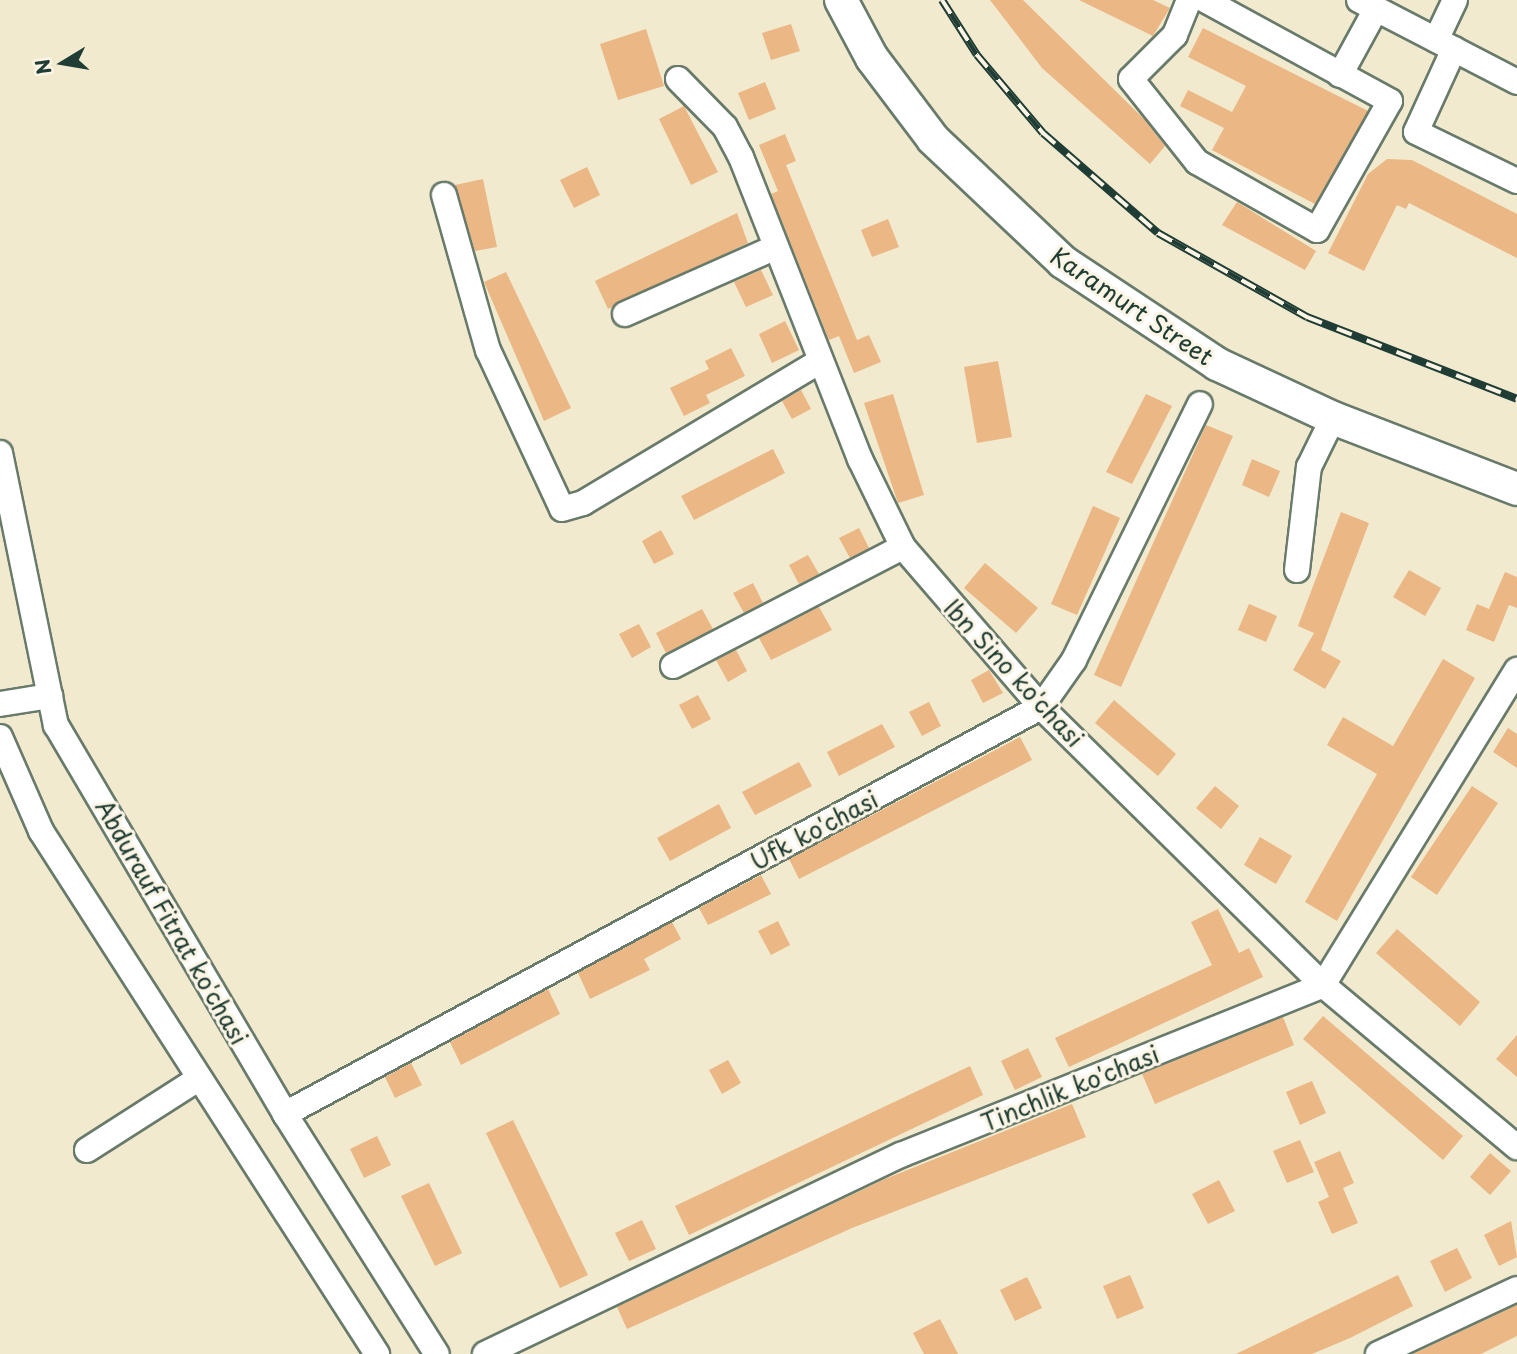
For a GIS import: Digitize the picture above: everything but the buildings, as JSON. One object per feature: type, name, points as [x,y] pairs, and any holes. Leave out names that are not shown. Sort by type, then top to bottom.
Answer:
[{"type":"main road","name":"Karamurt Street","points":[[841,0],[872,58],[933,139],[1031,236],[1175,339],[1333,418],[1517,489]]},
{"type":"main road","name":"Karamurt Street","points":[[850,0],[881,55],[962,160],[1100,278],[1181,332],[1276,382],[1517,480]]},
{"type":"street","points":[[1189,0],[1175,35],[1131,79],[1197,162],[1317,230],[1390,101],[1212,2]]},
{"type":"street","points":[[1455,0],[1445,45],[1416,132],[1517,181]]},
{"type":"street","points":[[1340,75],[1368,4],[1517,82]]},
{"type":"street","name":"Ibn Sino ko'chasi","points":[[678,79],[725,128],[776,247],[820,361],[903,547],[1041,707],[1323,985],[1517,1147]]},
{"type":"street","points":[[444,195],[488,349],[562,509],[583,503],[820,361]]},
{"type":"street","points":[[625,314],[776,247]]},
{"type":"street","name":"Ufk ko'chasi","points":[[285,1114],[1041,707],[1074,660],[1200,404]]},
{"type":"street","points":[[1297,570],[1309,467],[1333,418]]},
{"type":"street","name":"Abdurauf Fitrat ko'chasi","points":[[0,453],[56,725],[285,1114],[437,1354]]},
{"type":"street","points":[[673,666],[903,547]]},
{"type":"street","points":[[1323,985],[1517,670]]},
{"type":"street","points":[[0,704],[50,696]]},
{"type":"street","points":[[0,737],[41,831],[377,1354]]},
{"type":"street","name":"Tinchlik ko'chasi","points":[[485,1354],[901,1155],[1323,985]]},
{"type":"street","points":[[87,1150],[198,1079]]},
{"type":"street","points":[[1377,1354],[1517,1289]]},
{"type":"railway","points":[[942,0],[977,55],[1043,133],[1158,233],[1307,317],[1517,399]]}]
